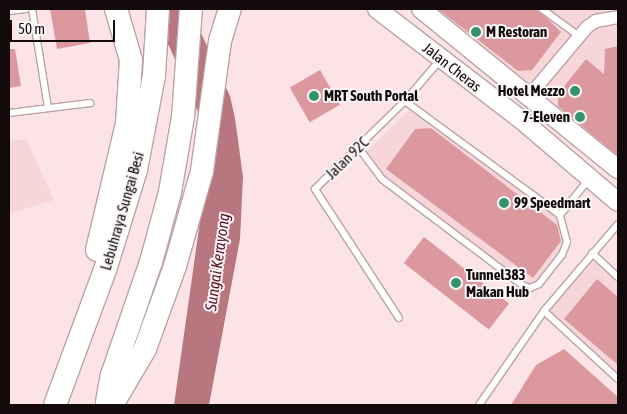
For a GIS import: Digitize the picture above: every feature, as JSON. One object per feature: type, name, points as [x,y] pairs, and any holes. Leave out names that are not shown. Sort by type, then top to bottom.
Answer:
[{"type":"highway","points":[[74,351],[127,123],[131,60],[116,9]]},
{"type":"highway","name":"Lebuhraya Sungai Besi","points":[[58,395],[106,266],[136,170],[154,76],[158,9]]},
{"type":"highway","points":[[106,405],[112,375],[151,262],[170,192],[183,117],[191,9]]},
{"type":"highway","points":[[112,405],[145,349],[176,266],[202,171],[228,12]]},
{"type":"main road","name":"Jalan Cheras","points":[[377,9],[441,58],[618,201]]},
{"type":"main road","name":"Jalan Cheras","points":[[421,9],[530,95],[618,170]]},
{"type":"street","points":[[530,95],[579,36],[596,21],[618,16]]},
{"type":"lane","points":[[9,12],[26,9]]},
{"type":"lane","points":[[32,9],[48,108]]},
{"type":"lane","points":[[542,9],[579,36]]},
{"type":"lane","name":"Jalan 92C","points":[[400,318],[316,189],[406,101],[441,58]]},
{"type":"lane","points":[[358,147],[382,179],[530,288],[539,284],[562,255],[567,242],[560,215],[406,101]]},
{"type":"lane","points":[[9,113],[90,103]]},
{"type":"lane","points":[[560,215],[590,178]]},
{"type":"lane","points":[[479,405],[544,311],[618,224]]},
{"type":"lane","points":[[592,253],[618,277]]},
{"type":"lane","points":[[544,311],[618,379]]},
{"type":"lane","points":[[45,405],[58,395]]},
{"type":"shaded area","points":[[433,9],[618,9],[618,159],[530,84]]},
{"type":"shaded area","points":[[410,109],[557,217],[562,224],[563,241],[558,254],[537,281],[530,284],[523,282],[384,177],[366,152]]},
{"type":"shaded area","points":[[26,139],[54,200],[9,214],[9,141]]},
{"type":"shaded area","points":[[592,259],[618,282],[618,374],[548,311]]},
{"type":"water","name":"Sungai Kerayong","points":[[148,9],[190,9],[230,96],[235,118],[243,177],[240,239],[209,405],[174,405],[204,193],[204,126],[170,48]]},
{"type":"building","points":[[50,9],[85,9],[90,43],[57,49]]},
{"type":"building","points":[[438,9],[537,9],[561,32],[532,70],[518,71]]},
{"type":"building","points":[[618,46],[618,156],[558,106],[558,94],[586,59],[604,74],[605,49]]},
{"type":"building","points":[[9,49],[15,49],[21,86],[9,88]]},
{"type":"building","name":"MRT South Portal","points":[[320,70],[340,105],[310,122],[290,88]]},
{"type":"building","points":[[431,128],[557,225],[561,241],[533,278],[386,169],[415,129]]},
{"type":"building","points":[[424,237],[509,303],[489,329],[404,263]]},
{"type":"building","points":[[597,279],[618,297],[618,365],[564,319]]},
{"type":"building","points":[[564,349],[618,397],[618,405],[511,405],[536,365]]},
{"type":"place","name":"M Restoran","points":[[476,32]]},
{"type":"place","name":"Hotel Mezzo","points":[[575,91]]},
{"type":"place","name":"MRT South Portal","points":[[314,96]]},
{"type":"place","name":"7-Eleven","points":[[580,117]]},
{"type":"place","name":"99 Speedmart","points":[[504,203]]},
{"type":"place","name":"Tunnel383 Makan Hub","points":[[456,283]]}]
